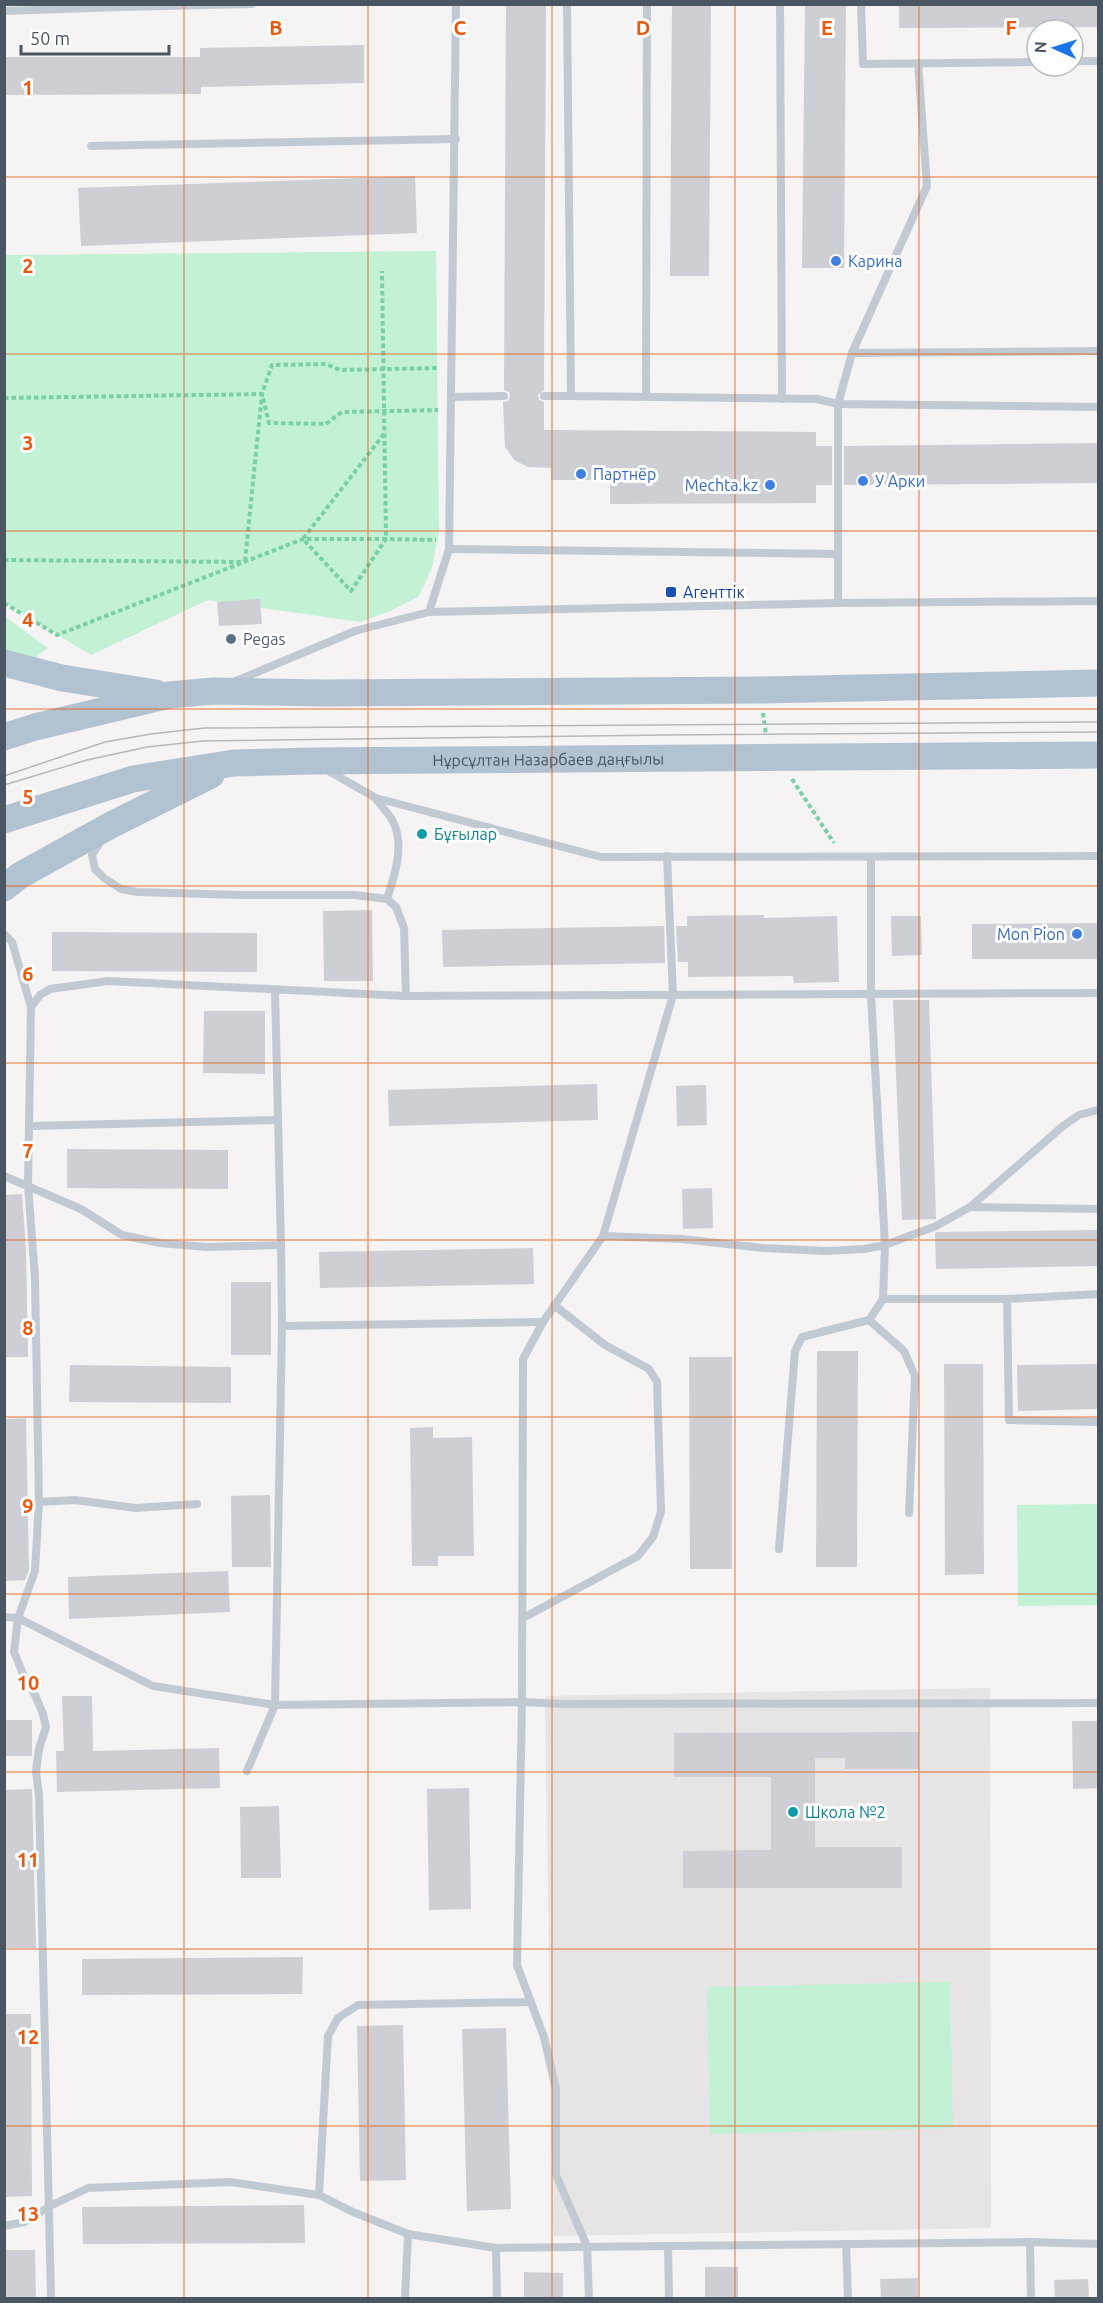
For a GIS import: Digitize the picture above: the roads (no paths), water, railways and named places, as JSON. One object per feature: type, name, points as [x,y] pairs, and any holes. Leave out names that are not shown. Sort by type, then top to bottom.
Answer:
[{"type":"main road","points":[[4,663],[62,678],[169,695]]},
{"type":"main road","points":[[4,737],[35,727],[169,695],[214,691],[323,693],[748,690],[1098,683]]},
{"type":"main road","name":"Нұрсұлтан Назарбаев даңғылы","points":[[4,819],[133,778],[234,763],[311,760],[1098,754]]},
{"type":"main road","points":[[4,888],[19,876],[111,825],[234,763]]},
{"type":"lane","points":[[4,11],[252,4]]},
{"type":"lane","points":[[429,612],[449,549],[453,397],[456,4]]},
{"type":"lane","points":[[567,4],[571,396]]},
{"type":"lane","points":[[646,397],[647,4]]},
{"type":"lane","points":[[780,4],[782,399]]},
{"type":"lane","points":[[861,4],[863,64],[1025,62]]},
{"type":"lane","points":[[838,603],[838,404],[852,353],[927,186],[918,63]]},
{"type":"lane","points":[[91,146],[456,139]]},
{"type":"lane","points":[[852,353],[1098,351]]},
{"type":"lane","points":[[453,397],[504,396]]},
{"type":"lane","points":[[544,396],[817,399],[838,404],[1098,406]]},
{"type":"lane","points":[[449,549],[838,554]]},
{"type":"lane","points":[[214,691],[355,631],[429,612],[838,603],[1098,601]]},
{"type":"lane","points":[[311,760],[376,798],[601,857],[1098,856]]},
{"type":"lane","points":[[376,798],[392,820],[396,832],[396,871],[387,899]]},
{"type":"lane","points":[[111,825],[92,855],[95,869],[121,889],[138,892],[229,895],[356,895],[387,899],[396,907],[404,928],[406,996]]},
{"type":"lane","points":[[589,2298],[587,2246],[556,2175],[556,2089],[544,2037],[517,1965],[523,1618],[522,1359],[554,1305],[603,1236],[674,995],[668,856]]},
{"type":"lane","points":[[779,1549],[795,1351],[802,1337],[869,1320],[883,1299],[885,1245],[871,995],[871,857]]},
{"type":"lane","points":[[4,934],[12,942],[31,1007],[28,1185],[35,1278],[39,1502],[35,1571],[18,1618],[15,1652],[23,1674],[36,1695],[46,1727],[39,1749],[36,1771],[39,1796],[51,2298]]},
{"type":"lane","points":[[31,1007],[40,995],[50,989],[108,981],[406,996],[1098,993]]},
{"type":"lane","points":[[247,1771],[275,1705],[282,1326],[275,990]]},
{"type":"lane","points":[[603,1236],[681,1239],[764,1248],[827,1251],[864,1249],[885,1245],[936,1226],[970,1207],[1063,1126],[1079,1115],[1098,1110]]},
{"type":"lane","points":[[30,1126],[277,1120]]},
{"type":"lane","points":[[4,1176],[81,1209],[122,1235],[160,1243],[207,1247],[281,1245]]},
{"type":"lane","points":[[970,1207],[1098,1209]]},
{"type":"lane","points":[[883,1299],[1007,1299],[1098,1294]]},
{"type":"lane","points":[[1007,1299],[1009,1420],[1098,1422]]},
{"type":"lane","points":[[523,1618],[638,1556],[653,1538],[661,1512],[657,1382],[648,1369],[605,1345],[554,1305]]},
{"type":"lane","points":[[869,1320],[904,1351],[915,1376],[909,1513]]},
{"type":"lane","points":[[282,1326],[543,1322]]},
{"type":"lane","points":[[39,1502],[75,1500],[136,1508],[197,1504]]},
{"type":"lane","points":[[4,1617],[18,1618],[153,1686],[275,1705],[522,1702],[562,1704],[1098,1703]]},
{"type":"lane","points":[[319,2195],[328,2037],[338,2018],[358,2005],[531,2002]]},
{"type":"lane","points":[[4,2226],[26,2223],[50,2206],[88,2188],[230,2182],[319,2195],[353,2212],[408,2234],[496,2248],[1030,2242],[1098,2244]]},
{"type":"lane","points":[[405,2298],[408,2234]]},
{"type":"lane","points":[[1030,2242],[1031,2298]]},
{"type":"lane","points":[[846,2244],[848,2298]]},
{"type":"lane","points":[[668,2246],[669,2298]]},
{"type":"lane","points":[[496,2248],[497,2298]]},
{"type":"tram line","points":[[4,776],[105,742],[204,728],[1098,722]]},
{"type":"tram line","points":[[4,785],[87,760],[147,747],[203,741],[1098,732]]},
{"type":"place","name":"Карина","points":[[836,261]]},
{"type":"place","name":"Партнёр","points":[[581,474]]},
{"type":"place","name":"У Арки","points":[[863,481]]},
{"type":"place","name":"Mechta.kz","points":[[770,485]]},
{"type":"place","name":"Агенттік","points":[[671,592]]},
{"type":"place","name":"Pegas","points":[[231,639]]},
{"type":"place","name":"Бұғылар","points":[[422,834]]},
{"type":"place","name":"Mon Pion","points":[[1077,934]]},
{"type":"place","name":"Школа №2","points":[[793,1812]]}]
